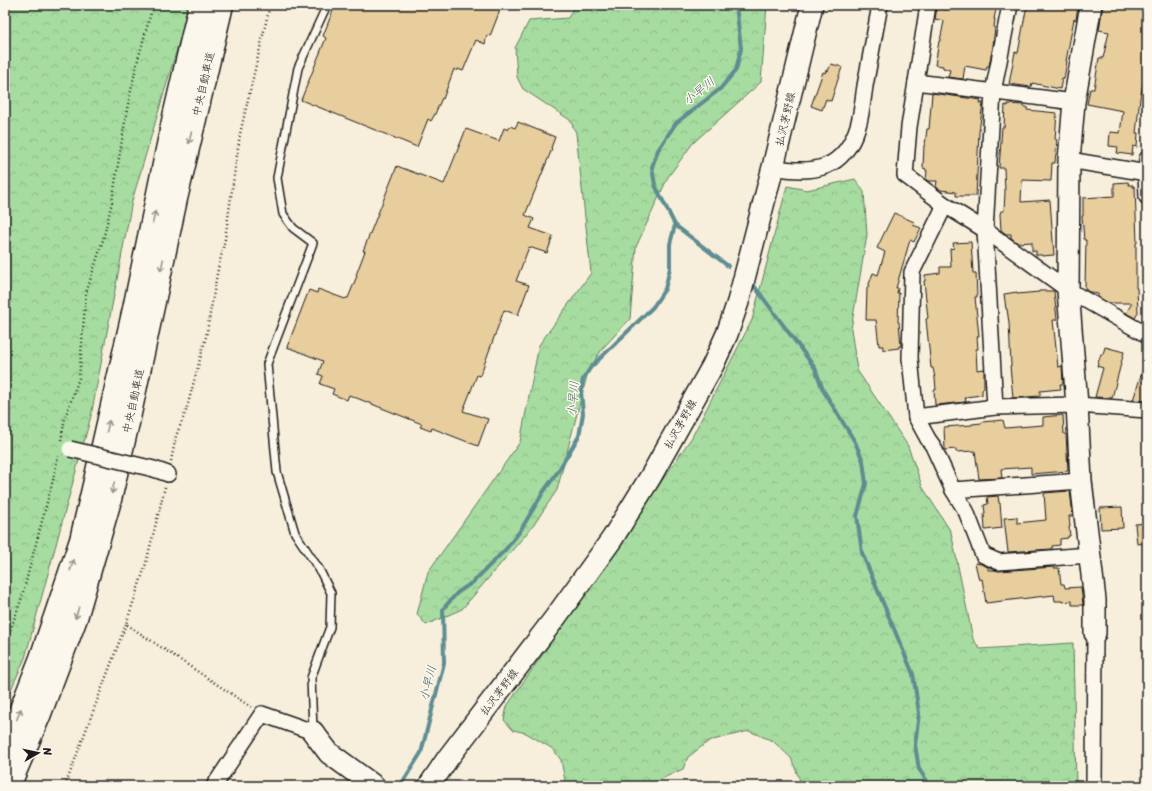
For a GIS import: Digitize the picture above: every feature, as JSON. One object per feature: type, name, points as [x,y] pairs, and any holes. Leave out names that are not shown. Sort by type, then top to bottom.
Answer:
[{"type":"highway","name":"中央自動車道","points":[[5,750],[41,658],[81,540],[133,316],[173,120],[200,5]]},
{"type":"highway","name":"中央自動車道","points":[[9,786],[39,716],[76,618],[109,504],[176,199],[222,5]]},
{"type":"main road","name":"払沢茅野線","points":[[429,786],[448,758],[555,618],[612,539],[651,476],[713,365],[727,334],[738,302],[773,167],[812,5]]},
{"type":"main road","points":[[1091,5],[1074,102],[1069,160],[1068,290],[1081,481],[1095,600],[1095,633]]},
{"type":"main road","points":[[313,732],[329,753],[374,786]]},
{"type":"street","points":[[773,167],[805,171],[821,168],[838,160],[851,145],[858,125],[880,5]]},
{"type":"street","points":[[928,5],[909,128],[905,174],[946,205],[985,230],[1068,290],[1147,335]]},
{"type":"street","points":[[995,408],[985,230],[993,92],[1010,5]]},
{"type":"street","points":[[916,82],[1074,102]]},
{"type":"street","points":[[1069,160],[1146,168],[1147,196]]},
{"type":"street","points":[[946,205],[912,272],[910,358],[916,417],[953,490],[966,511],[983,555],[999,562],[1089,554]]},
{"type":"street","points":[[916,417],[995,408],[1077,405],[1147,410]]},
{"type":"street","points":[[65,448],[161,472]]},
{"type":"street","points":[[953,490],[1081,481]]},
{"type":"street","points":[[1094,786],[1095,633]]},
{"type":"street","points":[[214,786],[262,714],[313,732]]},
{"type":"lane","points":[[313,732],[311,678],[330,627],[331,593],[319,570],[295,533],[277,472],[267,364],[313,243],[293,228],[283,214],[277,178],[298,68],[327,5]]},
{"type":"path","points":[[5,645],[21,600],[53,480],[65,448],[65,418],[79,378],[86,293],[103,240],[112,202],[127,109],[136,67],[153,5]]},
{"type":"path","points":[[65,786],[126,624],[145,567],[161,472],[186,411],[206,337],[225,239],[240,134],[270,5]]},
{"type":"path","points":[[126,624],[262,714]]},
{"type":"green space","points":[[5,5],[190,5],[132,201],[91,416],[25,658],[5,703]]},
{"type":"green space","points":[[575,5],[767,5],[761,82],[693,143],[668,177],[636,247],[630,319],[602,349],[588,372],[557,490],[533,526],[462,609],[426,625],[417,614],[428,572],[520,442],[539,345],[591,273],[576,133],[570,120],[523,89],[517,77],[515,48],[529,21],[568,18]]},
{"type":"green space","points":[[855,179],[864,192],[867,235],[851,329],[857,370],[908,446],[922,486],[951,532],[973,639],[980,649],[1073,643],[1076,786],[805,786],[801,783],[791,758],[773,741],[749,731],[709,741],[688,757],[683,769],[646,786],[566,786],[561,760],[553,749],[526,733],[513,730],[504,720],[507,706],[692,437],[752,320],[787,186],[807,190]]},
{"type":"building","points":[[335,5],[502,5],[490,36],[487,35],[485,44],[476,40],[463,71],[458,69],[457,71],[454,69],[443,99],[442,98],[431,121],[428,119],[417,147],[301,100],[326,38],[323,36]]},
{"type":"building","points":[[947,5],[997,5],[994,19],[995,27],[993,46],[989,66],[987,66],[986,70],[965,66],[963,79],[948,77],[950,70],[943,68],[943,66],[935,65],[944,21],[935,19],[937,8],[947,10]]},
{"type":"building","points":[[1027,5],[1078,5],[1066,61],[1064,79],[1062,78],[1060,89],[1032,83],[1031,87],[1009,84],[1015,52],[1018,53]]},
{"type":"building","points":[[1103,5],[1118,5],[1147,11],[1147,66],[1140,98],[1136,133],[1138,133],[1137,147],[1133,146],[1132,155],[1117,153],[1118,147],[1109,146],[1110,132],[1120,133],[1123,111],[1087,104],[1090,89],[1094,89],[1099,58],[1103,58],[1109,32],[1099,30]]},
{"type":"building","points":[[831,64],[842,67],[831,101],[826,99],[822,110],[811,106],[823,72],[825,73],[826,70],[828,71]]},
{"type":"building","points":[[932,93],[981,100],[980,103],[983,103],[979,132],[976,196],[956,196],[956,192],[941,190],[936,187],[937,181],[926,180],[927,171],[923,168],[924,145],[927,129],[929,129]]},
{"type":"building","points":[[1008,104],[1023,105],[1023,107],[1027,107],[1027,110],[1057,113],[1055,163],[1052,163],[1051,181],[1022,180],[1021,202],[1050,200],[1054,255],[1036,255],[1036,251],[1032,251],[1032,242],[1018,243],[1011,238],[1011,234],[1006,234],[1001,230],[1000,214],[1001,211],[1004,211],[1005,192],[1004,168],[999,168],[1005,105],[1008,106]]},
{"type":"building","points":[[518,122],[555,137],[551,148],[552,149],[525,215],[534,219],[530,228],[553,236],[547,253],[529,247],[516,281],[529,285],[518,315],[504,310],[480,376],[477,375],[463,411],[488,419],[478,446],[432,428],[431,431],[420,427],[422,424],[349,395],[347,400],[332,394],[334,389],[320,384],[323,376],[318,374],[323,361],[287,347],[309,290],[317,293],[318,289],[345,299],[348,298],[365,251],[363,251],[397,166],[444,184],[466,129],[499,141],[504,128],[508,130],[510,126],[515,128]]},
{"type":"building","points":[[1128,182],[1129,185],[1133,185],[1133,187],[1135,187],[1137,243],[1136,288],[1138,313],[1135,318],[1126,313],[1132,303],[1109,303],[1098,297],[1098,294],[1089,292],[1085,289],[1086,240],[1084,240],[1082,216],[1083,198],[1114,196],[1114,183]]},
{"type":"building","points":[[894,213],[914,222],[913,225],[921,228],[914,242],[910,240],[896,288],[898,288],[897,293],[899,293],[898,322],[901,346],[899,346],[899,348],[883,350],[883,346],[879,346],[876,320],[866,320],[867,287],[873,273],[878,275],[885,252],[877,248]]},
{"type":"building","points":[[971,242],[973,273],[976,273],[977,297],[975,297],[979,336],[977,336],[978,349],[976,349],[977,370],[984,369],[984,388],[982,390],[982,395],[965,397],[966,402],[935,405],[935,378],[933,368],[931,368],[926,319],[928,318],[924,281],[925,275],[940,273],[940,267],[951,267],[950,249],[954,248],[953,243]]},
{"type":"building","points":[[1054,291],[1057,320],[1053,320],[1058,367],[1062,366],[1063,384],[1060,384],[1061,389],[1040,391],[1040,396],[1013,398],[1010,366],[1009,323],[1004,294]]},
{"type":"building","points":[[1105,347],[1124,352],[1112,398],[1095,397],[1103,368],[1097,366]]},
{"type":"building","points":[[1145,363],[1147,363],[1147,401],[1133,400]]},
{"type":"building","points":[[1063,415],[1064,434],[1066,434],[1068,471],[1031,474],[1031,467],[1001,469],[1002,478],[979,479],[975,451],[956,452],[956,449],[945,450],[944,427],[972,425],[982,422],[1003,420],[1005,428],[1043,425],[1043,417]]},
{"type":"building","points":[[1070,491],[1073,516],[1069,516],[1070,536],[1068,536],[1068,538],[1060,539],[1060,545],[1052,546],[1052,549],[1008,552],[1004,518],[1017,517],[1017,523],[1046,520],[1044,493]]},
{"type":"building","points":[[998,496],[1002,528],[985,530],[984,505],[988,504],[987,497]]},
{"type":"building","points":[[1122,507],[1123,528],[1101,529],[1100,508]]},
{"type":"building","points":[[1147,523],[1147,543],[1137,544],[1135,524]]},
{"type":"building","points":[[975,563],[988,567],[988,570],[999,571],[1054,567],[1059,568],[1061,584],[1064,584],[1065,588],[1081,587],[1083,605],[1072,605],[1072,601],[1055,601],[1054,595],[986,603],[982,579],[979,580]]},
{"type":"waterway","name":"小早川","points":[[400,786],[421,753],[444,663],[443,609],[457,593],[473,582],[506,549],[520,531],[579,436],[583,414],[581,391],[583,379],[591,367],[653,307],[665,289],[670,268],[670,244],[675,225],[655,185],[652,167],[658,150],[676,123],[720,89],[736,70],[741,49],[736,5]]},
{"type":"waterway","points":[[675,225],[728,266]]},
{"type":"waterway","points":[[752,283],[815,368],[823,390],[855,442],[863,461],[866,484],[857,516],[862,553],[913,674],[919,713],[915,745],[919,769],[930,786]]}]
